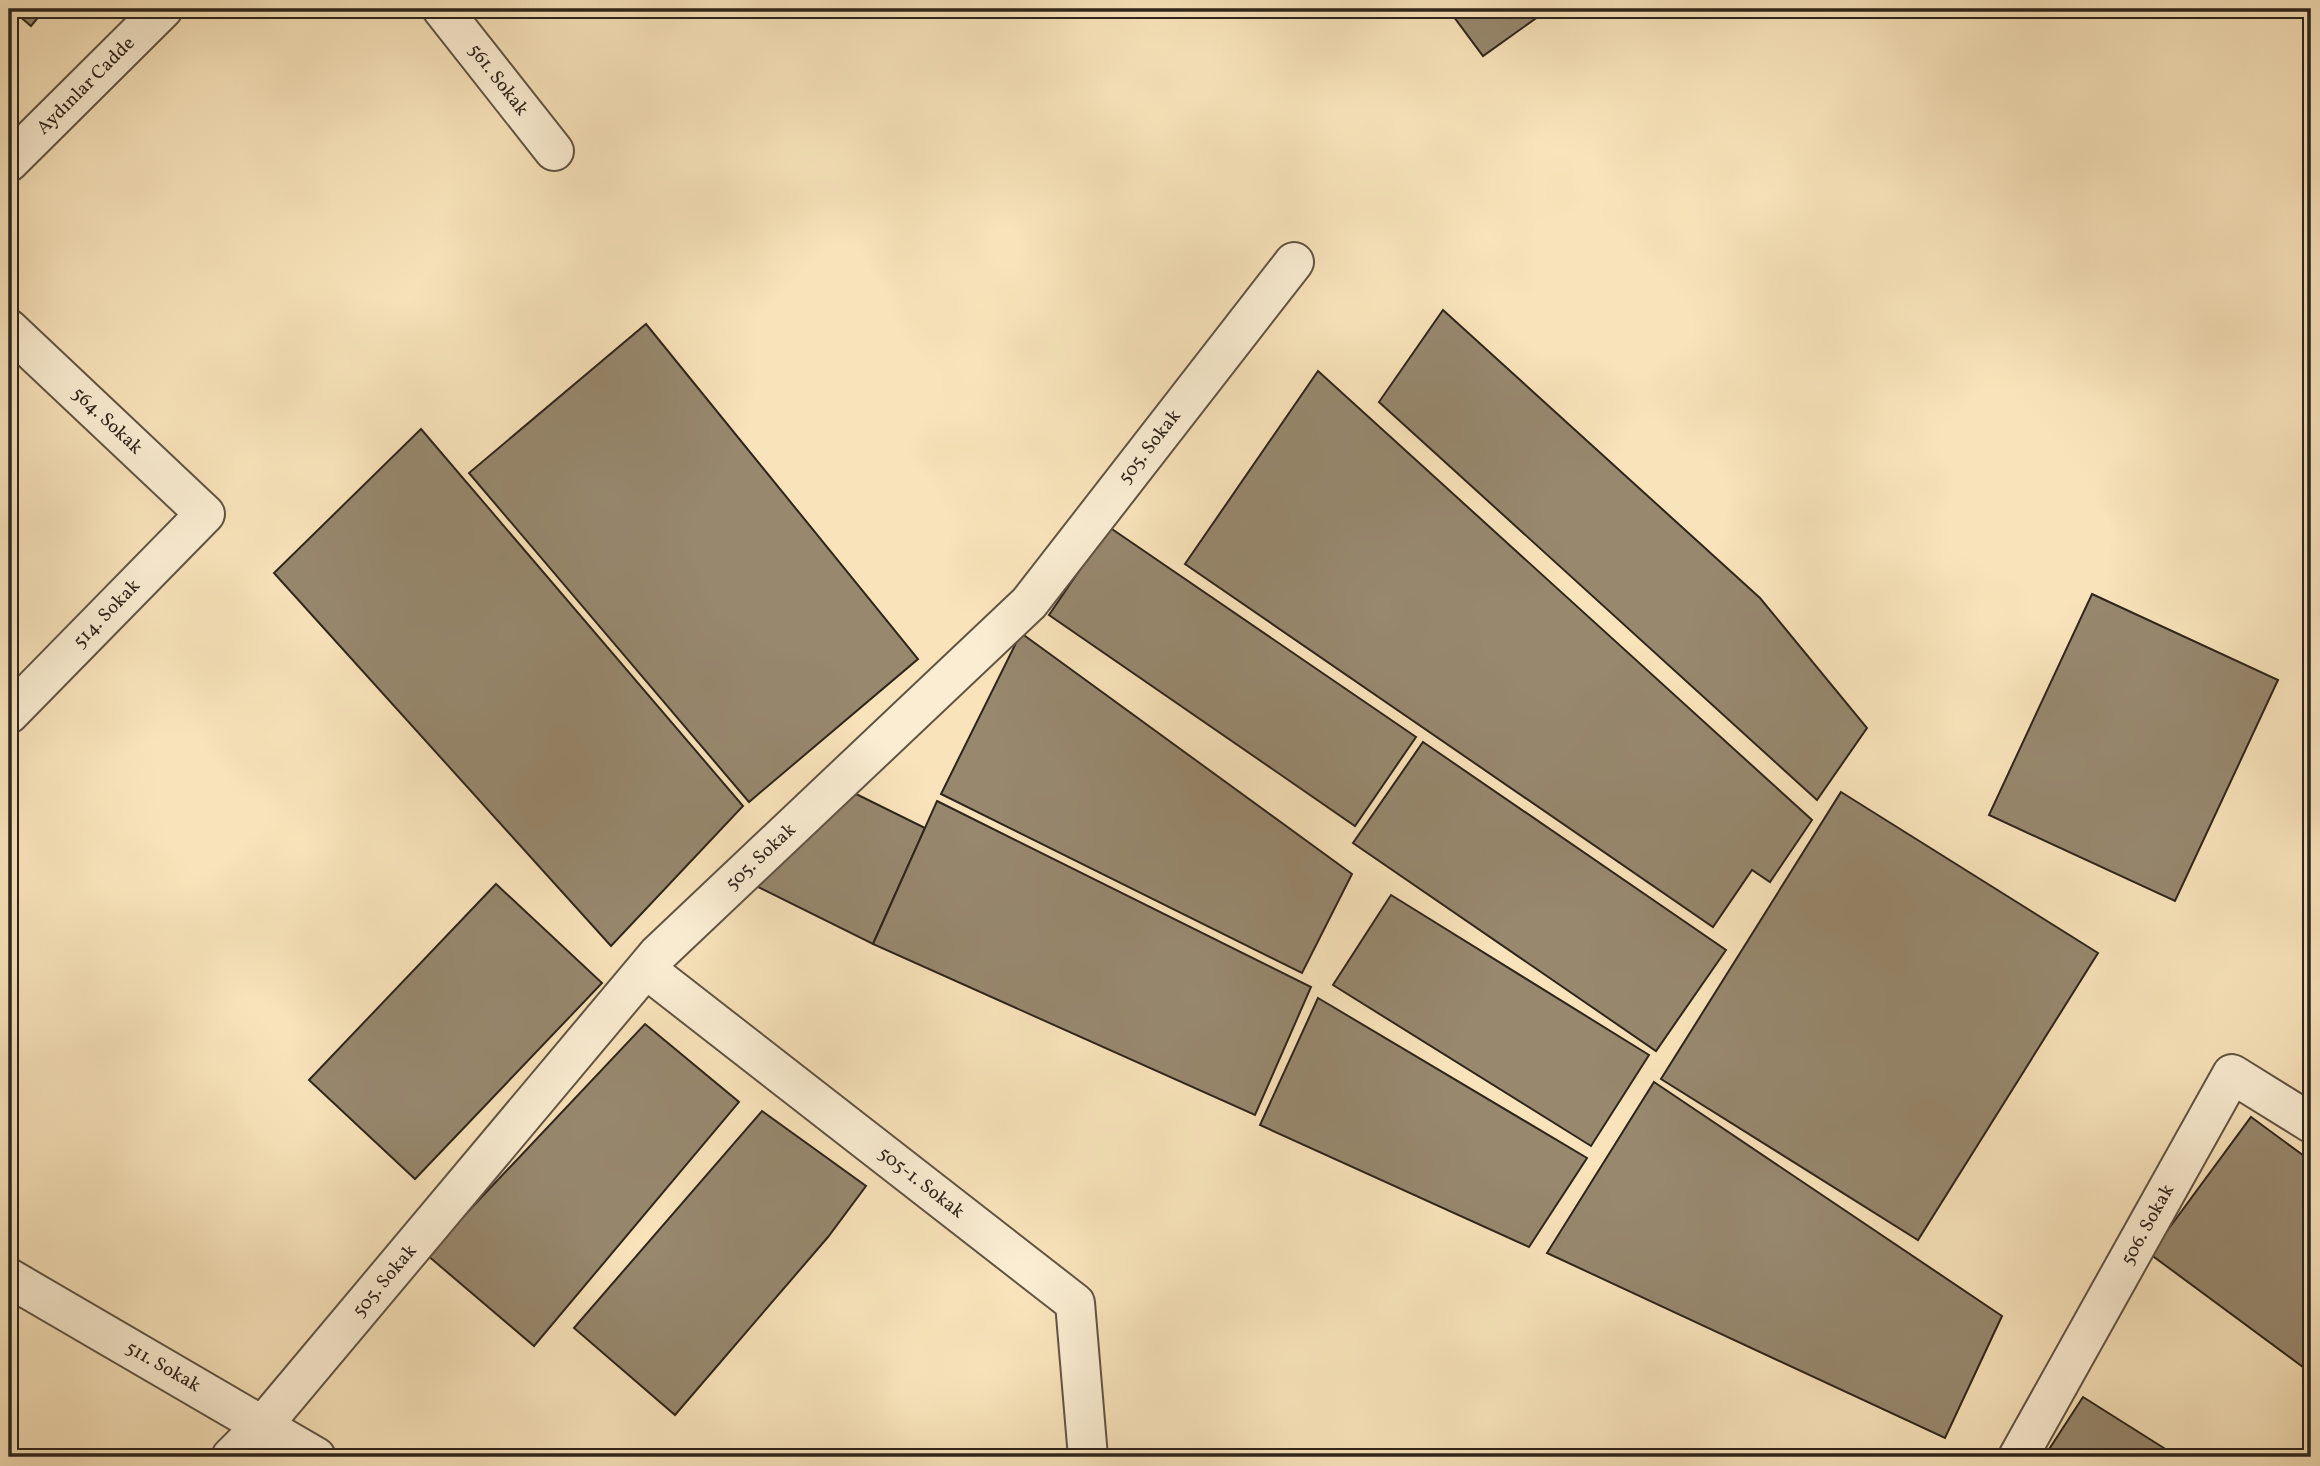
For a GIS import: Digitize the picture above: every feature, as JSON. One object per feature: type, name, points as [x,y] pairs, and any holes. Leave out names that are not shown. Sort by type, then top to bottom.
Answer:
[{"type":"street","name":"Aydınlar Cadde","points":[[9,162],[163,9]]},
{"type":"street","name":"561. Sokak","points":[[442,9],[554,151]]},
{"type":"street","name":"505. Sokak","points":[[231,1457],[263,1425],[658,954],[1029,603],[1294,262]]},
{"type":"street","name":"564. Sokak","points":[[9,329],[205,514]]},
{"type":"street","name":"514. Sokak","points":[[9,714],[205,514]]},
{"type":"street","name":"505-1. Sokak","points":[[646,968],[1075,1303],[1088,1457]]},
{"type":"street","name":"506. Sokak","points":[[2018,1457],[2232,1074],[2311,1123]]},
{"type":"street","name":"511. Sokak","points":[[9,1278],[316,1457]]},
{"type":"building","points":[[11,9],[45,9],[31,26]]},
{"type":"building","points":[[1448,9],[1549,9],[1483,56]]},
{"type":"building","points":[[1443,310],[1760,598],[1867,728],[1817,800],[1379,402]]},
{"type":"building","points":[[646,324],[918,659],[749,802],[469,473]]},
{"type":"building","points":[[1318,371],[1812,820],[1770,882],[1752,870],[1713,927],[1185,564]]},
{"type":"building","points":[[421,429],[743,806],[611,946],[274,573]]},
{"type":"building","points":[[1109,527],[1416,737],[1355,826],[1049,615]]},
{"type":"building","points":[[2092,594],[2278,680],[2175,901],[1989,815]]},
{"type":"building","points":[[1021,633],[1352,874],[1302,973],[941,794]]},
{"type":"building","points":[[1423,742],[1726,950],[1656,1051],[1353,843]]},
{"type":"building","points":[[850,791],[925,828],[873,944],[756,886]]},
{"type":"building","points":[[1841,792],[2098,953],[1918,1240],[1661,1079]]},
{"type":"building","points":[[937,801],[1311,987],[1255,1115],[873,944]]},
{"type":"building","points":[[496,884],[602,983],[415,1179],[309,1080]]},
{"type":"building","points":[[1391,895],[1649,1055],[1591,1146],[1333,985]]},
{"type":"building","points":[[1318,998],[1587,1158],[1529,1247],[1260,1125]]},
{"type":"building","points":[[645,1024],[739,1102],[534,1346],[427,1255]]},
{"type":"building","points":[[1654,1082],[2002,1316],[1945,1438],[1547,1253]]},
{"type":"building","points":[[762,1111],[866,1186],[828,1237],[675,1415],[574,1328]]},
{"type":"building","points":[[2251,1117],[2311,1161],[2311,1373],[2150,1254]]},
{"type":"building","points":[[2083,1397],[2178,1457],[2044,1457]]},
{"type":"building","points":[[1436,1450],[1453,1457],[1431,1457]]}]
